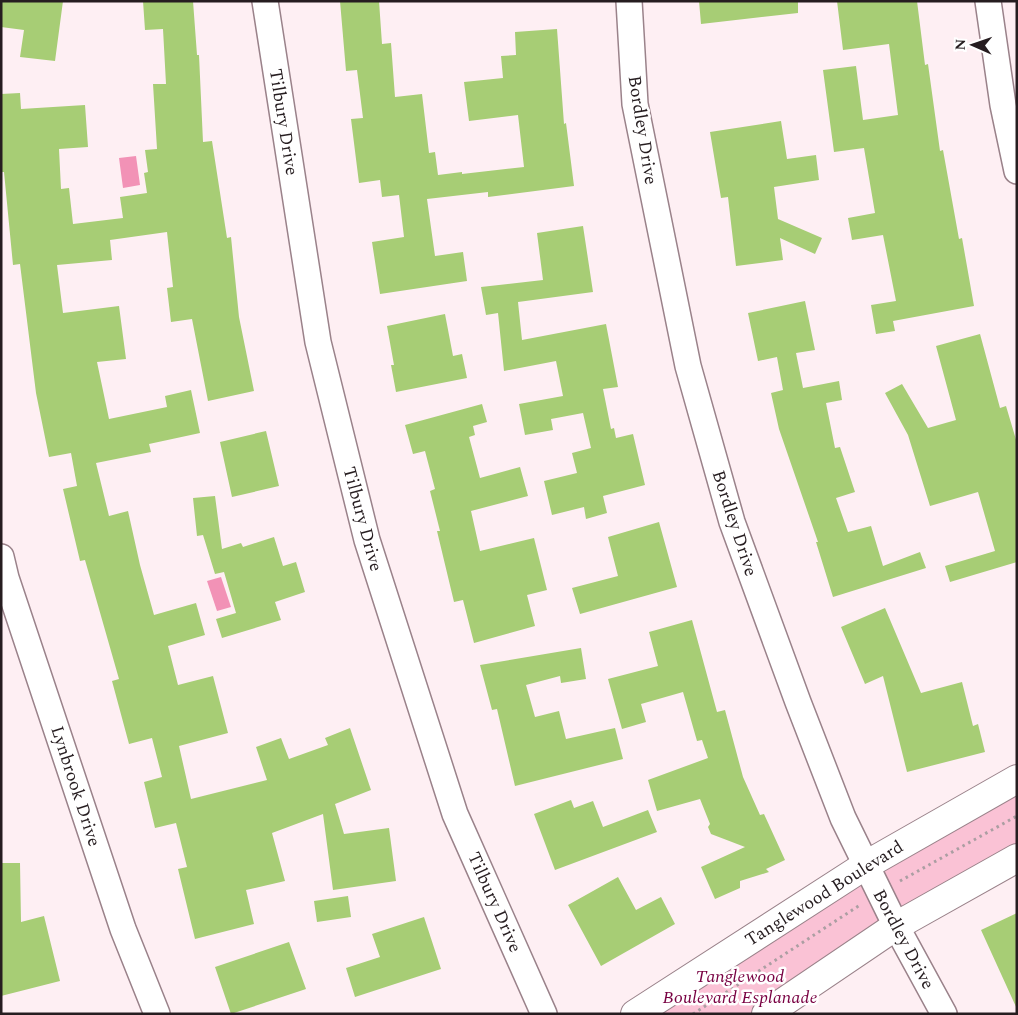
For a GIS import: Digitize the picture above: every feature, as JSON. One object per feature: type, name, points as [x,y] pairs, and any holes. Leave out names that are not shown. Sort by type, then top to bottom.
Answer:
[{"type":"street","name":"Tilbury Drive","points":[[265,1],[318,342],[367,540],[456,814],[544,1014]]},
{"type":"street","name":"Bordley Drive","points":[[629,1],[636,104],[688,366],[732,522],[843,818],[896,926],[944,1014]]},
{"type":"street","points":[[988,1],[1003,105],[1017,171]]},
{"type":"street","name":"Lynbrook Drive","points":[[1,557],[123,929],[157,1014]]},
{"type":"street","points":[[1,594],[18,612]]},
{"type":"street","name":"Tanglewood Boulevard","points":[[635,1014],[866,865],[1017,779]]},
{"type":"street","points":[[766,1014],[896,926],[1017,858]]},
{"type":"path","points":[[693,1014],[880,893],[1017,816]]},
{"type":"green space","name":"Tanglewood Boulevard Esplanade","points":[[1017,786],[1017,850],[749,1014],[647,1014]]},
{"type":"shaded area","points":[[136,156],[140,185],[123,188],[119,158]]},
{"type":"shaded area","points":[[221,577],[231,607],[217,611],[207,581]]},
{"type":"building","points":[[1,1],[63,1],[55,61],[20,57],[24,30],[1,27]]},
{"type":"building","points":[[143,1],[193,1],[197,55],[199,55],[203,142],[212,141],[227,238],[231,237],[239,317],[254,391],[208,401],[192,319],[171,322],[167,288],[173,287],[167,232],[110,240],[112,260],[57,265],[63,313],[119,306],[126,359],[97,362],[109,419],[167,407],[165,396],[191,390],[200,433],[149,444],[151,452],[96,463],[109,516],[128,511],[154,615],[196,603],[205,635],[168,646],[178,685],[213,676],[228,733],[179,746],[191,799],[267,780],[256,747],[281,738],[289,759],[328,745],[325,738],[350,728],[371,790],[335,804],[344,834],[389,828],[396,881],[333,890],[323,814],[272,833],[285,881],[246,890],[254,924],[195,939],[178,869],[187,867],[176,823],[155,828],[144,782],[162,777],[152,738],[129,744],[112,681],[119,679],[85,560],[80,561],[63,489],[77,486],[71,453],[49,457],[36,393],[20,264],[13,265],[4,172],[1,172],[1,94],[20,93],[21,109],[85,105],[88,147],[59,149],[61,189],[69,188],[73,224],[123,218],[120,197],[147,193],[144,173],[148,172],[145,150],[157,149],[153,84],[166,84],[163,29],[145,30]]},
{"type":"building","points":[[340,1],[379,1],[382,44],[391,43],[395,97],[422,94],[429,153],[435,152],[438,175],[524,167],[518,115],[469,121],[464,82],[503,78],[501,56],[516,55],[515,32],[557,29],[564,124],[566,123],[574,186],[488,197],[488,192],[427,199],[435,256],[463,252],[467,281],[380,294],[372,242],[404,237],[399,195],[382,197],[380,180],[359,183],[351,119],[363,118],[357,70],[346,71]]},
{"type":"building","points":[[699,1],[798,1],[798,13],[701,24]]},
{"type":"building","points":[[837,1],[917,1],[925,65],[928,64],[940,151],[943,150],[959,239],[962,238],[974,306],[893,321],[895,331],[876,334],[871,305],[896,301],[883,235],[852,240],[848,218],[875,213],[864,148],[834,152],[823,70],[856,66],[863,120],[898,115],[889,44],[843,50]]},
{"type":"building","points":[[781,121],[787,159],[816,155],[819,180],[774,187],[778,219],[822,238],[815,254],[780,238],[783,260],[736,266],[728,197],[721,198],[710,132]]},
{"type":"building","points":[[583,226],[593,292],[518,302],[522,340],[606,324],[618,387],[603,389],[611,429],[614,428],[616,438],[633,434],[645,485],[603,496],[607,513],[586,519],[584,507],[552,515],[544,481],[577,473],[572,453],[591,448],[583,413],[551,419],[553,430],[525,435],[519,404],[563,396],[556,361],[504,371],[498,313],[486,315],[481,287],[543,280],[537,233]]},
{"type":"building","points":[[805,301],[815,350],[796,353],[803,388],[839,381],[842,400],[826,403],[835,448],[840,447],[855,492],[836,498],[848,532],[871,526],[883,566],[920,552],[926,568],[833,597],[816,542],[818,542],[779,429],[771,393],[783,390],[777,357],[758,361],[748,313]]},
{"type":"building","points":[[445,314],[453,356],[462,354],[467,378],[396,392],[391,365],[394,365],[387,326]]},
{"type":"building","points":[[980,334],[1000,408],[1006,406],[1017,443],[1017,562],[950,582],[945,566],[995,551],[978,492],[930,506],[908,435],[885,393],[902,384],[928,428],[956,420],[936,346]]},
{"type":"building","points":[[482,404],[487,422],[473,426],[475,435],[469,437],[480,478],[520,467],[528,496],[471,511],[480,551],[534,538],[547,590],[527,595],[535,626],[474,643],[463,600],[454,602],[437,531],[440,531],[430,491],[435,489],[425,451],[413,454],[405,425]]},
{"type":"building","points":[[266,431],[279,486],[232,497],[220,442]]},
{"type":"building","points":[[215,496],[222,549],[241,543],[243,547],[274,537],[283,566],[296,562],[305,592],[275,602],[281,620],[222,638],[216,619],[236,613],[224,572],[215,574],[203,535],[197,536],[193,498]]},
{"type":"building","points":[[659,522],[677,587],[580,614],[572,588],[618,576],[608,537]]},
{"type":"building","points":[[885,608],[921,693],[962,682],[973,726],[978,724],[985,752],[907,772],[883,676],[865,684],[841,627]]},
{"type":"building","points":[[692,620],[717,712],[725,710],[743,777],[760,815],[764,814],[785,860],[766,869],[769,872],[740,881],[740,888],[715,899],[701,867],[745,847],[711,834],[708,827],[710,824],[700,799],[657,811],[648,780],[708,758],[702,740],[697,741],[683,692],[641,704],[646,722],[622,729],[608,679],[658,666],[649,632]]},
{"type":"building","points":[[581,648],[586,679],[561,683],[560,676],[526,685],[535,717],[559,711],[566,739],[615,728],[623,759],[515,786],[497,709],[492,710],[480,665]]},
{"type":"building","points":[[571,800],[574,808],[593,801],[603,827],[648,810],[657,832],[555,870],[534,814]]},
{"type":"building","points":[[1,863],[20,863],[21,922],[44,916],[60,981],[1,996]]},
{"type":"building","points":[[618,877],[636,910],[661,897],[675,924],[601,966],[568,905]]},
{"type":"building","points":[[348,896],[351,917],[317,922],[314,901]]},
{"type":"building","points":[[1017,913],[1017,1009],[981,930]]},
{"type":"building","points":[[424,917],[441,969],[355,997],[346,968],[380,957],[372,934]]},
{"type":"building","points":[[289,942],[306,989],[231,1014],[215,967]]}]
